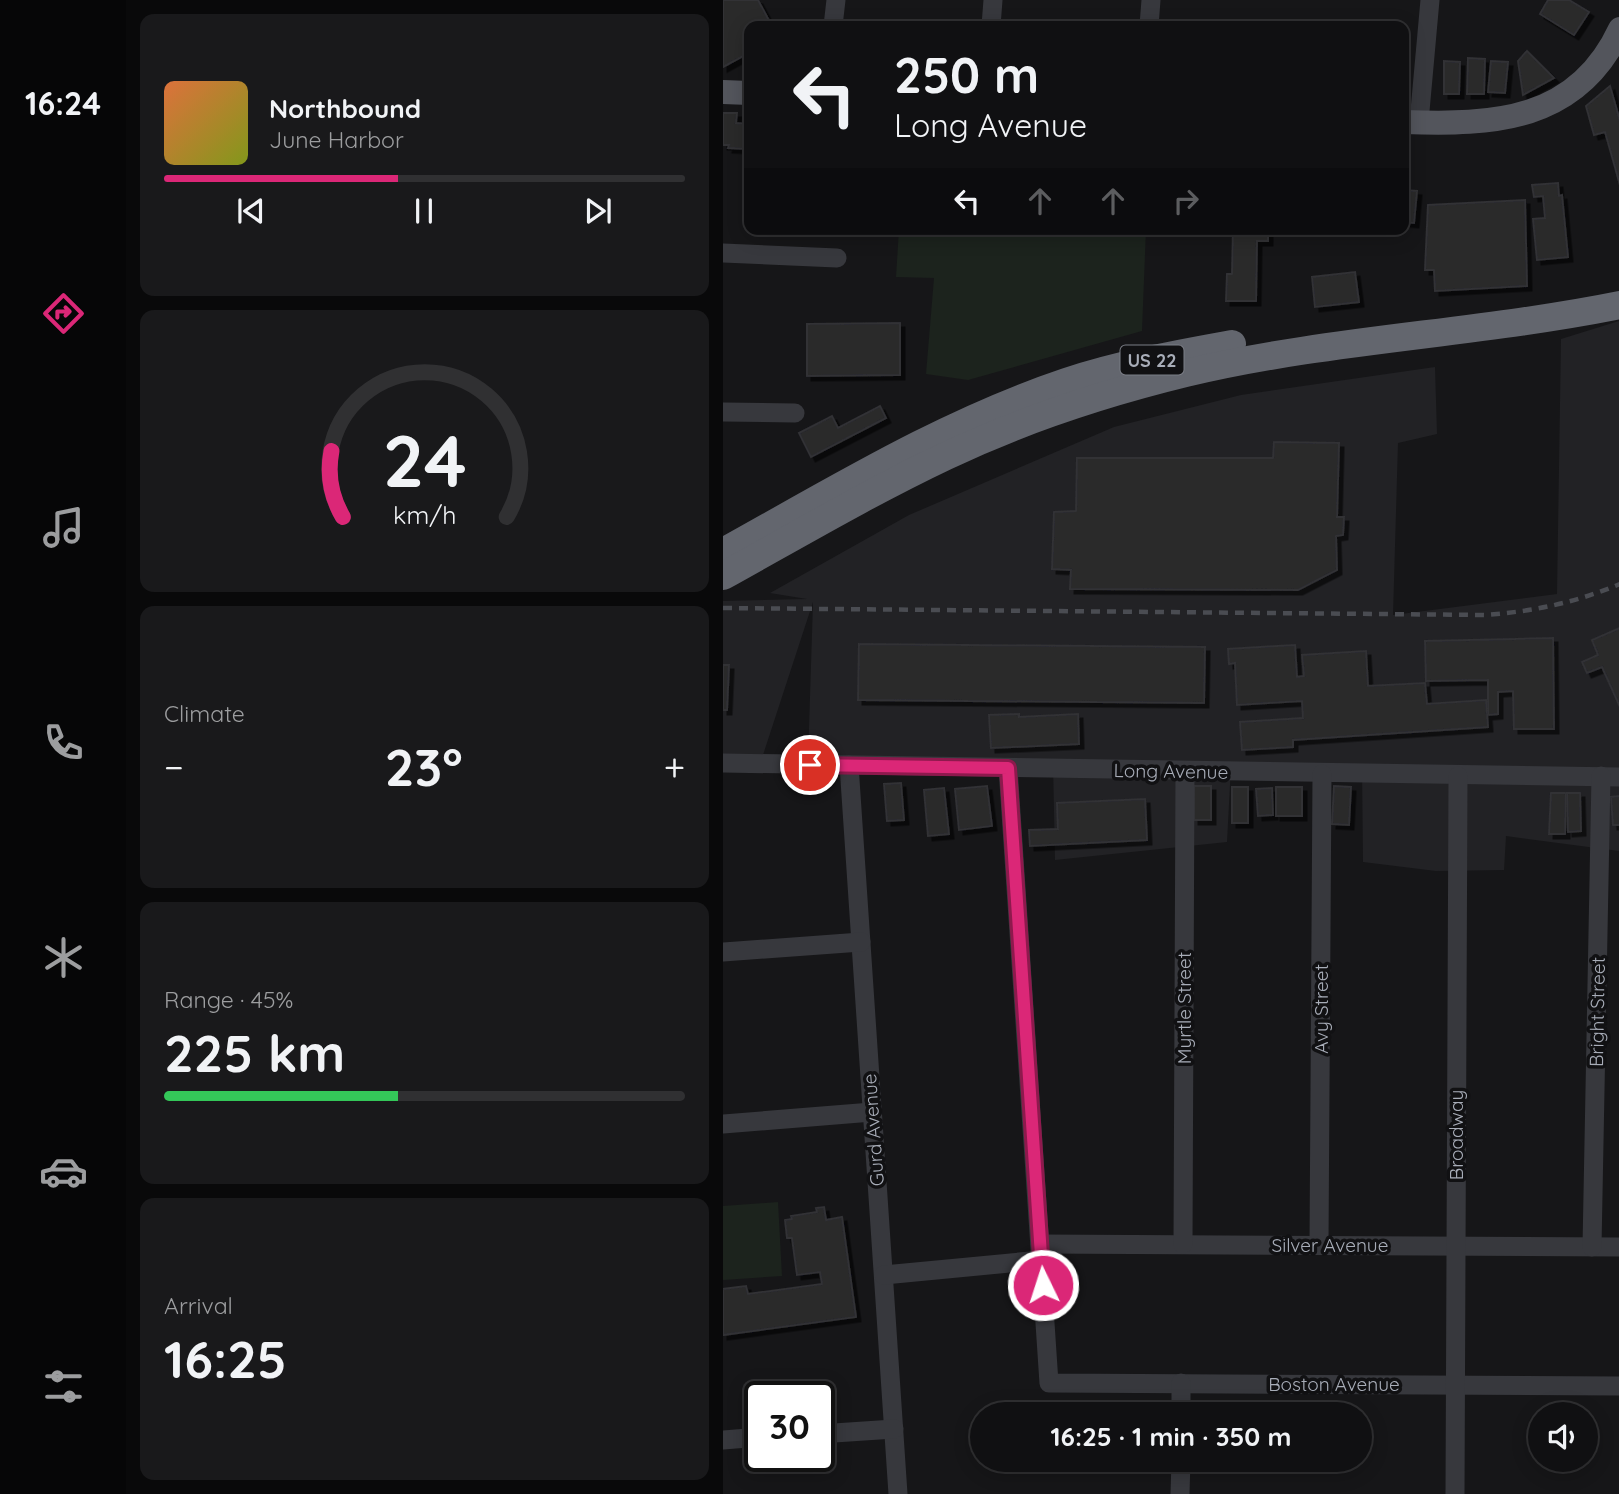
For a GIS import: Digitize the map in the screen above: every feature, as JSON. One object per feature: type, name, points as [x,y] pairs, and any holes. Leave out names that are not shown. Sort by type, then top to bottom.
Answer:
[{"type":"highway","name":"US 22","points":[[726,567],[884,462],[951,428],[1021,398],[1091,374],[1265,338],[1619,287]]},
{"type":"highway","name":"US 22","points":[[726,567],[948,455],[1018,425],[1113,393],[1187,373],[1260,358],[1619,305]]},
{"type":"main road","points":[[1411,122],[1482,122],[1532,112],[1565,95],[1586,77],[1607,51],[1619,29]]},
{"type":"main road","points":[[723,92],[744,93]]},
{"type":"street","points":[[834,21],[836,0]]},
{"type":"street","points":[[991,21],[993,0]]},
{"type":"street","points":[[1149,21],[1151,0]]},
{"type":"street","points":[[1411,122],[1430,0]]},
{"type":"street","points":[[723,253],[837,258]]},
{"type":"street","points":[[723,412],[795,413]]},
{"type":"street","name":"Long Avenue","points":[[723,763],[1610,777]]},
{"type":"street","name":"Gurd Avenue","points":[[849,765],[899,1494]]},
{"type":"street","points":[[1008,768],[1041,1252]]},
{"type":"street","name":"Myrtle Street","points":[[1183,1244],[1185,771]]},
{"type":"street","name":"Avy Street","points":[[1319,1245],[1322,774]]},
{"type":"street","name":"Broadway","points":[[1455,1494],[1458,776]]},
{"type":"street","name":"Bright Street","points":[[1592,1247],[1610,777]]},
{"type":"street","points":[[723,952],[861,942]]},
{"type":"street","points":[[723,1124],[872,1112]]},
{"type":"street","name":"Silver Avenue","points":[[884,1275],[1041,1252],[1183,1244],[1619,1248]]},
{"type":"street","name":"Boston Avenue","points":[[1041,1252],[1049,1383],[1619,1386]]},
{"type":"street","points":[[1181,1384],[1181,1402]]},
{"type":"street","points":[[835,1433],[894,1429]]},
{"type":"street","points":[[723,1440],[744,1438]]},
{"type":"street","points":[[1180,1494],[1181,1472]]},
{"type":"shaded area","points":[[899,235],[1146,235],[1142,331],[968,380],[926,374],[934,278],[896,277]]},
{"type":"shaded area","points":[[1619,321],[1619,851],[1506,836],[1504,870],[1436,871],[1363,862],[1362,768],[1231,766],[1227,842],[1055,860],[1053,763],[808,760],[813,602],[760,764],[723,763],[723,601],[807,599],[770,593],[909,515],[1114,427],[1241,395],[1435,367],[1437,434],[1398,443],[1393,615],[1557,594],[1561,339]]},
{"type":"shaded area","points":[[778,1202],[782,1276],[723,1280],[723,1206]]},
{"type":"building","points":[[723,0],[758,0],[769,21],[744,21],[744,56],[723,67]]},
{"type":"building","points":[[1548,0],[1569,0],[1589,12],[1574,35],[1540,14]]},
{"type":"building","points":[[1527,51],[1554,78],[1523,95],[1518,61]]},
{"type":"building","points":[[1468,58],[1485,59],[1484,94],[1467,94]]},
{"type":"building","points":[[1444,61],[1460,62],[1459,94],[1444,94]]},
{"type":"building","points":[[1491,61],[1508,62],[1505,93],[1488,92]]},
{"type":"building","points":[[1610,86],[1620,121],[1620,185],[1605,132],[1594,135],[1586,106]]},
{"type":"building","points":[[723,113],[737,113],[736,123],[744,124],[744,149],[723,145]]},
{"type":"building","points":[[1558,183],[1559,196],[1562,195],[1568,257],[1537,260],[1533,219],[1545,218],[1543,196],[1534,197],[1532,185]]},
{"type":"building","points":[[1409,190],[1417,191],[1414,223],[1409,222]]},
{"type":"building","points":[[1525,200],[1527,286],[1435,291],[1434,270],[1425,270],[1428,205]]},
{"type":"building","points":[[1233,235],[1268,235],[1268,241],[1257,241],[1256,301],[1226,301],[1227,274],[1232,274]]},
{"type":"building","points":[[1355,272],[1359,302],[1315,307],[1312,277]]},
{"type":"building","points":[[900,323],[900,375],[807,376],[807,324]]},
{"type":"building","points":[[880,406],[886,418],[811,457],[799,433],[832,416],[838,428]]},
{"type":"building","points":[[1274,442],[1339,443],[1337,517],[1344,517],[1343,535],[1336,536],[1337,570],[1298,590],[1070,589],[1071,570],[1052,569],[1054,512],[1076,511],[1077,458],[1273,458]]},
{"type":"building","points":[[1620,628],[1620,707],[1602,667],[1587,673],[1582,662],[1598,655],[1592,640]]},
{"type":"building","points":[[1553,638],[1554,729],[1514,729],[1513,691],[1498,692],[1498,714],[1488,715],[1488,680],[1426,681],[1425,641]]},
{"type":"building","points":[[859,644],[1205,647],[1204,703],[858,700]]},
{"type":"building","points":[[1295,645],[1297,677],[1304,676],[1302,655],[1366,651],[1368,686],[1425,683],[1427,704],[1486,700],[1488,727],[1293,740],[1293,747],[1242,750],[1240,722],[1303,718],[1302,701],[1237,705],[1235,663],[1229,664],[1228,649]]},
{"type":"building","points":[[723,665],[729,665],[727,710],[723,710]]},
{"type":"building","points":[[1019,714],[1019,717],[1078,714],[1079,744],[991,748],[989,715]]},
{"type":"building","points":[[901,783],[904,820],[887,821],[884,784]]},
{"type":"building","points":[[987,786],[992,826],[959,830],[955,789]]},
{"type":"building","points":[[1194,786],[1211,786],[1211,820],[1194,820]]},
{"type":"building","points":[[1334,786],[1351,787],[1349,825],[1332,824]]},
{"type":"building","points":[[1232,787],[1248,787],[1248,823],[1232,823]]},
{"type":"building","points":[[1276,787],[1302,787],[1302,816],[1276,816]]},
{"type":"building","points":[[944,788],[949,834],[928,836],[924,790]]},
{"type":"building","points":[[1272,788],[1273,815],[1258,816],[1256,789]]},
{"type":"building","points":[[1551,793],[1566,793],[1565,834],[1549,834]]},
{"type":"building","points":[[1567,793],[1580,793],[1581,831],[1568,832]]},
{"type":"building","points":[[1620,796],[1620,825],[1613,825],[1611,797]]},
{"type":"building","points":[[1145,799],[1147,840],[1030,846],[1029,830],[1058,829],[1057,803]]},
{"type":"building","points":[[824,1207],[826,1220],[842,1217],[856,1317],[723,1335],[723,1289],[746,1286],[748,1294],[822,1284],[820,1272],[797,1275],[792,1238],[787,1238],[785,1220],[792,1219],[791,1216],[817,1212],[816,1208]]},
{"type":"railway","points":[[723,608],[1486,615],[1554,605],[1620,584]]},
{"type":"route","points":[[810,765],[1008,768],[1043,1285]]}]
